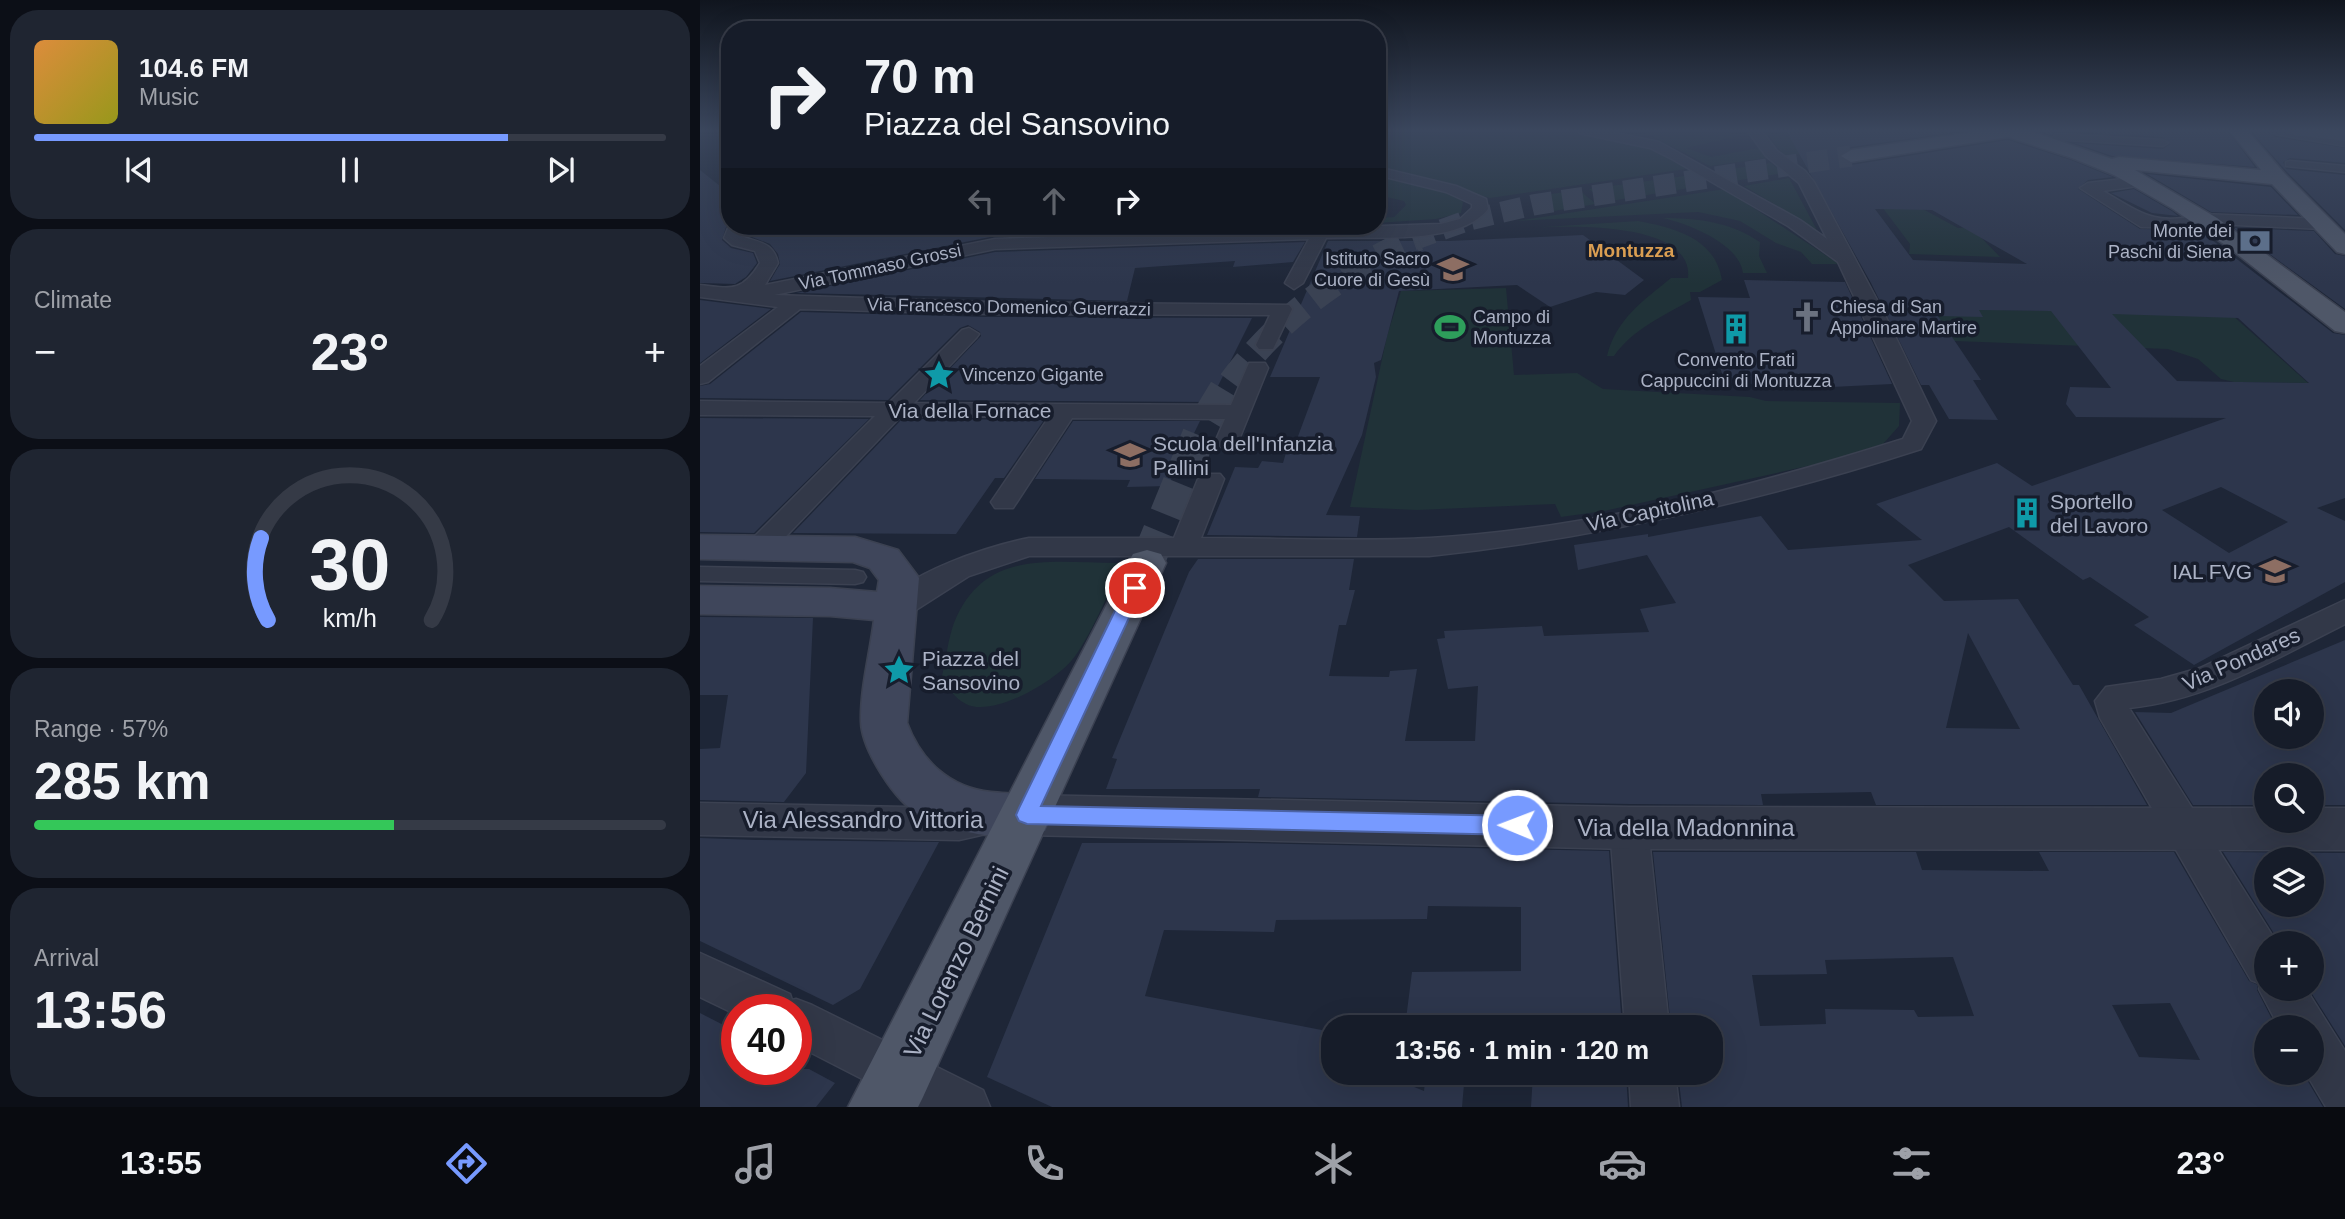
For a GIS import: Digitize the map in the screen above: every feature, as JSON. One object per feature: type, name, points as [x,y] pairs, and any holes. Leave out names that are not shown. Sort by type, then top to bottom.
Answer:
[{"type":"main road","points":[[2147,182],[2266,262],[2345,325]]},
{"type":"main road","points":[[2292,182],[2322,224],[2345,247]]},
{"type":"main road","points":[[700,547],[872,553],[884,559],[899,578],[884,723],[893,751],[908,773],[936,799],[989,814],[1027,815],[1165,555]]},
{"type":"main road","points":[[708,591],[897,608]]},
{"type":"main road","name":"Via Lorenzo Bernini","points":[[891,1091],[1027,815]]},
{"type":"street","name":"Via Tommaso Grossi","points":[[1386,228],[1442,229],[1478,214],[1480,202],[1451,189],[1421,182]]},
{"type":"street","name":"Via Capitolina","points":[[897,608],[930,583],[965,563],[1029,547],[1165,555],[1429,547],[1476,543],[1644,514],[1735,493],[1912,444],[1924,421],[1919,407],[1846,260],[1794,223],[1724,182]]},
{"type":"street","points":[[1806,182],[1846,260]]},
{"type":"street","points":[[2104,182],[2088,188],[2147,224],[2206,221],[2322,224]]},
{"type":"street","points":[[700,291],[738,294],[757,283],[769,263],[766,249],[732,238],[732,235]]},
{"type":"street","name":"Via Tommaso Grossi","points":[[738,294],[795,286],[995,244],[1240,235]]},
{"type":"street","points":[[1294,283],[1319,235]]},
{"type":"street","name":"Via Francesco Domenico Guerrazzi","points":[[738,294],[795,303],[987,309],[1282,309],[1266,345]]},
{"type":"street","points":[[700,377],[795,303]]},
{"type":"street","points":[[759,548],[968,334]]},
{"type":"street","points":[[1227,442],[1257,368]]},
{"type":"street","name":"Via della Fornace","points":[[700,408],[1239,412]]},
{"type":"street","points":[[1004,502],[1065,411]]},
{"type":"street","points":[[1165,555],[1211,479]]},
{"type":"street","points":[[708,591],[855,577]]},
{"type":"street","name":"Via Pondares","points":[[2182,827],[2112,709],[2112,701],[2118,696],[2161,692],[2210,677],[2345,611]]},
{"type":"street","name":"Via Alessandro Vittoria","points":[[700,820],[959,824],[1027,815]]},
{"type":"street","name":"Via della Madonnina","points":[[1027,815],[1629,828],[2345,829]]},
{"type":"street","points":[[2182,827],[2254,945]]},
{"type":"street","points":[[1629,828],[1646,1015]]},
{"type":"street","points":[[700,974],[741,994]]},
{"type":"street","points":[[812,1033],[891,1091],[966,1107]]},
{"type":"street","points":[[2324,1059],[2345,1094]]},
{"type":"street","points":[[1653,1085],[1655,1107]]},
{"type":"shaded area","points":[[1386,182],[1403,182],[1455,195],[1463,202],[1461,213],[1436,219],[1386,222],[1386,217],[1394,217],[1406,205],[1404,201],[1386,197]]},
{"type":"shaded area","points":[[1432,182],[1601,182],[1490,198]]},
{"type":"shaded area","points":[[1643,182],[1694,182],[1701,186],[1605,202],[1589,189]]},
{"type":"shaded area","points":[[1791,182],[1817,230],[1744,186]]},
{"type":"shaded area","points":[[1725,189],[1839,264],[1812,264],[1801,252],[1776,243],[1740,221],[1698,212],[1516,221]]},
{"type":"shaded area","points":[[1579,190],[1596,204],[1548,212],[1549,203],[1530,197]]},
{"type":"shaded area","points":[[1879,203],[1921,208],[1958,228],[1971,227],[2000,257],[1909,254],[1910,244]]},
{"type":"shaded area","points":[[1663,218],[1713,222],[1749,235],[1760,242],[1759,256],[1767,273],[1743,273],[1739,262],[1723,244],[1698,230]]},
{"type":"shaded area","points":[[1638,221],[1666,227],[1691,237],[1711,254],[1722,280],[1700,292],[1690,292],[1691,300],[1639,331],[1614,356],[1607,356],[1617,331],[1641,303],[1671,278],[1688,278],[1684,259],[1671,245],[1650,236],[1624,230],[1528,228]]},
{"type":"shaded area","points":[[1506,288],[1514,375],[1577,373],[1603,389],[1750,397],[1766,401],[1900,403],[1899,426],[1883,444],[1826,462],[1604,511],[1561,517],[1555,504],[1417,510],[1350,507],[1387,336],[1401,291]]},
{"type":"shaded area","points":[[1928,301],[2000,310],[2231,314],[2308,383],[2234,382],[2221,379],[2198,359],[2168,349],[1954,341]]},
{"type":"shaded area","points":[[1048,562],[1123,563],[1079,651],[1052,678],[1023,695],[992,706],[966,704],[952,692],[942,676],[952,629],[967,598],[984,581],[1003,570]]},
{"type":"building","points":[[700,182],[715,182],[721,187],[722,240],[731,248],[753,253],[757,263],[746,277],[735,284],[700,283]]},
{"type":"building","points":[[1815,182],[2086,182],[2078,189],[2140,229],[2199,230],[2333,333],[2345,335],[2345,498],[2317,508],[2345,521],[2345,582],[2194,665],[2134,625],[2149,617],[2090,577],[2083,580],[2009,527],[1908,565],[1944,601],[2018,599],[2073,685],[2079,685],[2147,805],[1876,805],[1871,792],[1761,794],[1763,805],[1258,797],[1260,789],[1106,789],[1117,759],[1112,758],[1189,572],[1198,559],[1354,559],[1349,590],[1355,590],[1346,625],[1339,625],[1329,676],[1389,677],[1390,671],[1417,669],[1405,741],[1475,741],[1478,686],[1448,689],[1437,639],[1445,638],[1444,631],[1542,626],[1544,636],[1649,632],[1640,609],[1676,603],[1647,555],[1578,570],[1574,545],[1648,534],[1648,537],[1761,516],[1788,550],[1922,540],[1876,504],[1997,463],[2032,486],[2226,418],[2076,417],[2066,404],[2070,387],[2111,388],[2051,311],[1979,310],[1983,317],[1938,316],[1981,380],[1973,380],[1998,420],[1949,419],[1929,385],[1921,385],[1871,283]],"holes":[[[1875,209],[1932,210],[2027,264],[1913,260]],[[2112,314],[2238,318],[2309,383],[2177,381]],[[2221,487],[2288,522],[2229,553],[2162,510]],[[1968,633],[2020,729],[1946,728]]]},
{"type":"building","points":[[2160,182],[2220,182],[2271,187],[2298,215],[2211,212]]},
{"type":"building","points":[[2297,182],[2345,182],[2345,230]]},
{"type":"building","points":[[2134,189],[2178,216],[2152,213],[2111,193]]},
{"type":"building","points":[[2234,228],[2314,231],[2335,254],[2345,256],[2345,309]]},
{"type":"building","points":[[747,235],[1027,235],[995,236],[770,281],[780,264],[778,254],[770,244]]},
{"type":"building","points":[[1583,235],[1644,280],[1625,295],[1596,292],[1550,307],[1517,285],[1399,291],[1381,360],[1374,363],[1376,377],[1362,435],[1326,515],[1360,516],[1357,537],[1207,535],[1235,467],[1258,468],[1262,461],[1283,463],[1290,439],[1297,439],[1320,377],[1270,377],[1328,241],[1449,241]]},
{"type":"building","points":[[1305,242],[1293,262],[1233,267],[1235,261],[1135,268],[1127,301],[796,293],[995,252]]},
{"type":"building","name":"Chiesa di San Appolinare Martire","points":[[1744,280],[1845,282],[1892,384],[1832,387],[1725,383],[1698,297],[1750,298]]},
{"type":"building","points":[[700,300],[771,309],[700,363]]},
{"type":"building","points":[[801,312],[987,317],[1252,318],[1210,402],[920,400],[981,336],[980,332],[968,325],[960,328],[888,400],[700,398],[700,386],[710,384]]},
{"type":"building","points":[[700,418],[869,419],[754,533],[700,532]]},
{"type":"building","points":[[902,419],[1044,420],[1004,478],[995,478],[956,534],[793,533]]},
{"type":"building","points":[[1073,421],[1200,421],[1168,486],[1127,487],[1130,480],[1035,479]]},
{"type":"building","points":[[700,617],[813,618],[806,773],[784,802],[700,800],[700,749],[720,748],[728,695],[700,695]]},
{"type":"building","points":[[2345,640],[2345,805],[2324,805],[2324,763],[2254,763],[2254,805],[2193,805],[2135,712],[2171,713]]},
{"type":"building","points":[[700,838],[939,842],[860,989],[833,1005],[700,941]]},
{"type":"building","points":[[1082,843],[1246,843],[1609,851],[1621,1015],[1407,1015],[1412,972],[1521,971],[1521,907],[1428,906],[1427,919],[1276,920],[1274,932],[1164,930],[1145,996],[1321,1030],[1321,1085],[1409,1085],[1424,1091],[1425,1085],[1464,1085],[1462,1107],[1052,1107],[987,1077]]},
{"type":"building","points":[[1653,852],[1916,852],[1922,870],[2049,871],[2039,852],[2174,852],[2249,981],[2254,983],[2254,1001],[2263,1001],[2270,1015],[2254,1015],[2254,1085],[2310,1085],[2323,1107],[1682,1107],[1679,1085],[1723,1085],[1723,1015],[1670,1015]],"holes":[[[1953,957],[1974,1016],[1918,1017],[1914,1010],[1825,1009],[1826,1024],[1760,1026],[1752,975],[1827,974],[1825,960]],[[2170,1003],[2200,1060],[2139,1057],[2112,1005]]]},
{"type":"building","points":[[2223,852],[2254,852],[2254,901]]},
{"type":"building","points":[[2324,853],[2345,853],[2345,1046],[2317,1001],[2324,1001],[2324,931],[2272,931],[2264,917],[2324,917]]},
{"type":"building","points":[[700,1013],[721,1024],[721,1085],[812,1085],[812,1071],[835,1083],[816,1107],[700,1107]]},
{"type":"building","points":[[1532,1085],[1627,1085],[1628,1107],[1531,1107]]},
{"type":"tunnel","points":[[1416,239],[1469,220],[1533,205],[1684,182]]},
{"type":"tunnel","points":[[1231,382],[1270,337],[1315,298],[1364,265],[1416,239]]},
{"type":"tunnel","points":[[1147,563],[1200,433],[1232,380]]},
{"type":"place","name":"Monte dei Paschi di Siena","points":[[2255,241]]},
{"type":"place","name":"Istituto Sacro Cuore di Gesù","points":[[1453,269]]},
{"type":"place","name":"Chiesa di San Appolinare Martire","points":[[1807,317]]},
{"type":"place","name":"Campo di Montuzza","points":[[1450,327]]},
{"type":"place","name":"Convento Frati Cappuccini di Montuzza","points":[[1736,329]]},
{"type":"place","name":"Vincenzo Gigante","points":[[939,375]]},
{"type":"place","name":"Scuola dell'Infanzia Pallini","points":[[1130,455]]},
{"type":"place","name":"Sportello del Lavoro","points":[[2027,513]]},
{"type":"place","name":"IAL FVG","points":[[2275,571]]},
{"type":"place","name":"Piazza del Sansovino","points":[[899,670]]},
{"type":"district","name":"Montuzza","points":[[1631,250]]},
{"type":"route","points":[[1135,588],[1027,815],[1517,825]]}]
